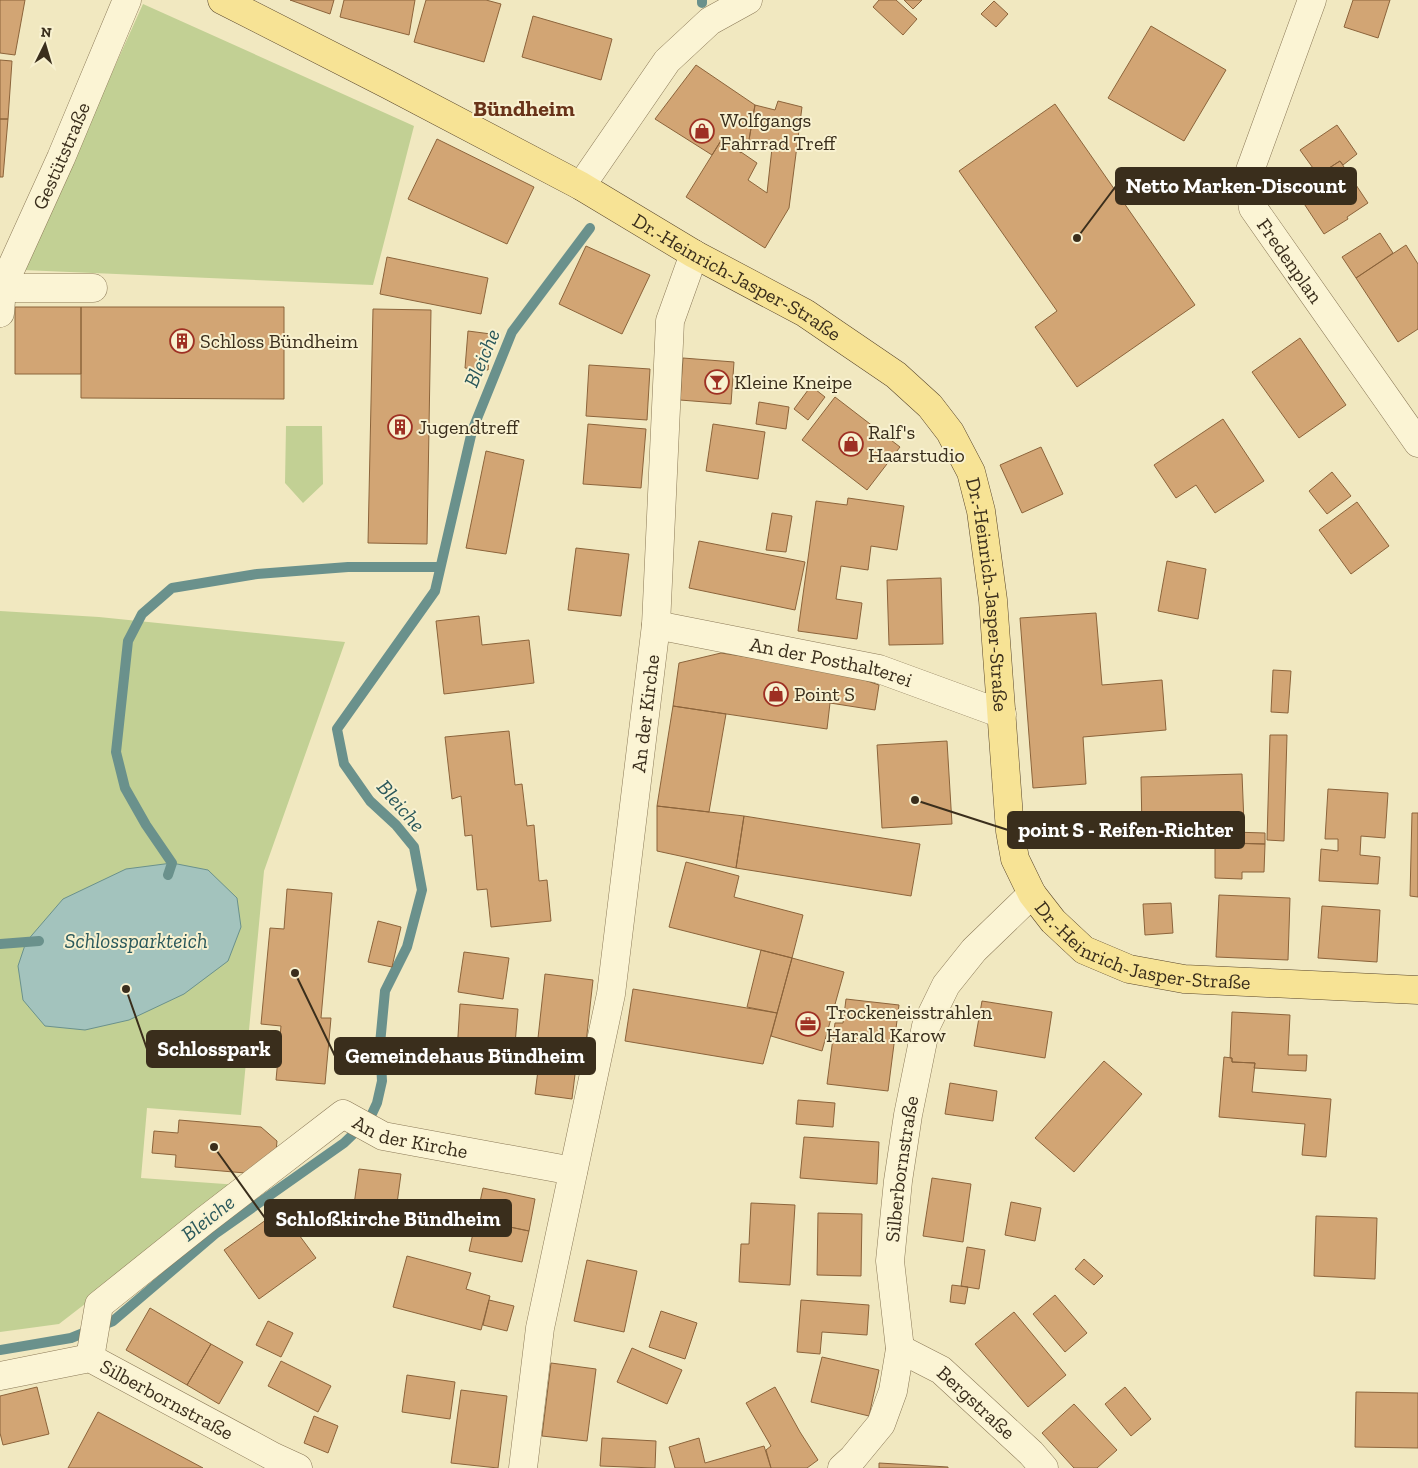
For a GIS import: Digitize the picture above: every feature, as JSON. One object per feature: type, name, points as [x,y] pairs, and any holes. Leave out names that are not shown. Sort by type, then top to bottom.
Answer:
[{"type":"main road","name":"Dr.-Heinrich-Jasper-Straße","points":[[222,0],[581,186],[694,254],[805,313],[896,375],[930,406],[950,432],[971,472],[981,510],[993,600],[1010,831],[1015,859],[1032,894],[1053,921],[1084,950],[1128,969],[1184,979],[1418,990]]},
{"type":"street","name":"Gestütstraße","points":[[1,296],[127,0]]},
{"type":"street","points":[[581,186],[667,61],[710,20],[748,0]]},
{"type":"street","name":"Fredenplan","points":[[1312,0],[1248,176],[1253,208],[1418,443]]},
{"type":"street","name":"An der Kirche","points":[[524,1468],[540,1328],[611,994],[656,625],[670,321],[694,254]]},
{"type":"street","points":[[1,296],[92,288]]},
{"type":"street","name":"An der Posthalterei","points":[[656,625],[879,669],[1002,714]]},
{"type":"street","name":"Silberbornstraße","points":[[842,1468],[853,1458],[881,1424],[893,1391],[900,1349],[890,1261],[898,1181],[908,1115],[926,1026],[946,985],[968,957],[1032,894]]},
{"type":"street","name":"An der Kirche","points":[[90,1358],[99,1306],[204,1221],[343,1114],[382,1136],[573,1171]]},
{"type":"street","name":"Bergstraße","points":[[900,1349],[941,1370],[1031,1453],[1044,1468]]},
{"type":"street","name":"Silberbornstraße","points":[[0,1376],[90,1358],[298,1468]]},
{"type":"green space","points":[[143,4],[414,126],[373,285],[23,270]]},
{"type":"green space","points":[[286,426],[322,426],[323,484],[303,503],[285,483]]},
{"type":"green space","points":[[0,611],[99,617],[345,642],[264,871],[241,1115],[147,1108],[141,1178],[239,1185],[59,1324],[0,1332]]},
{"type":"water","name":"Schlossparkteich","points":[[172,863],[208,870],[237,898],[241,927],[228,961],[184,994],[129,1020],[85,1030],[45,1026],[23,1000],[18,966],[26,942],[63,899],[126,869]]},
{"type":"building","points":[[0,0],[25,0],[15,55],[0,53]]},
{"type":"building","points":[[290,0],[334,0],[330,14]]},
{"type":"building","points":[[344,0],[415,0],[409,35],[340,17]]},
{"type":"building","points":[[426,0],[486,0],[501,4],[484,62],[414,42]]},
{"type":"building","points":[[879,0],[896,0],[917,19],[903,35],[873,7]]},
{"type":"building","points":[[904,0],[922,0],[913,9]]},
{"type":"building","points":[[1353,0],[1390,0],[1378,38],[1344,27]]},
{"type":"building","points":[[994,1],[1008,14],[996,27],[981,14]]},
{"type":"building","points":[[533,16],[612,39],[601,80],[522,57]]},
{"type":"building","points":[[1151,26],[1226,70],[1184,141],[1108,98]]},
{"type":"building","points":[[0,60],[12,61],[8,119],[0,119]]},
{"type":"building","points":[[696,65],[755,105],[749,140],[741,153],[722,139],[712,155],[655,119]]},
{"type":"building","points":[[778,101],[802,107],[789,208],[765,248],[686,197],[722,139],[757,163],[748,180],[767,193],[772,148],[749,140],[755,105],[775,110]]},
{"type":"building","points":[[1055,104],[1195,305],[1077,387],[1035,327],[1057,311],[959,171]]},
{"type":"building","points":[[0,119],[8,119],[3,177],[0,177]]},
{"type":"building","points":[[1337,125],[1357,154],[1343,165],[1340,161],[1318,175],[1300,150]]},
{"type":"building","points":[[437,139],[534,187],[507,244],[408,199]]},
{"type":"building","points":[[1340,161],[1368,203],[1347,217],[1348,219],[1324,234],[1295,190]]},
{"type":"building","points":[[1380,233],[1393,253],[1356,278],[1342,257]]},
{"type":"building","points":[[1406,245],[1418,264],[1418,329],[1398,342],[1356,278]]},
{"type":"building","points":[[586,246],[650,275],[622,334],[559,304]]},
{"type":"building","points":[[387,257],[488,278],[481,314],[380,294]]},
{"type":"building","points":[[15,307],[81,307],[81,374],[15,374]]},
{"type":"building","name":"Schloss Bündheim","points":[[81,307],[284,307],[284,399],[81,398]]},
{"type":"building","name":"Jugendtreff","points":[[373,309],[431,310],[427,544],[368,543]]},
{"type":"building","points":[[468,331],[491,334],[488,370],[465,368]]},
{"type":"building","points":[[1300,338],[1346,405],[1299,438],[1252,372]]},
{"type":"building","points":[[683,358],[734,362],[731,404],[680,400]]},
{"type":"building","points":[[589,365],[650,369],[647,420],[586,416]]},
{"type":"building","points":[[811,386],[825,397],[808,420],[794,409]]},
{"type":"building","name":"Ralf's Haarstudio","points":[[835,397],[900,447],[867,490],[802,440]]},
{"type":"building","points":[[759,402],[789,407],[786,429],[756,424]]},
{"type":"building","points":[[1223,419],[1264,481],[1215,513],[1196,485],[1176,498],[1154,465]]},
{"type":"building","points":[[588,424],[646,429],[641,488],[583,484]]},
{"type":"building","points":[[713,424],[765,432],[758,479],[706,471]]},
{"type":"building","points":[[1041,447],[1063,494],[1022,513],[1000,465]]},
{"type":"building","points":[[486,451],[524,460],[506,554],[466,548]]},
{"type":"building","points":[[1332,472],[1351,496],[1327,514],[1309,491]]},
{"type":"building","points":[[848,498],[904,506],[897,550],[871,546],[868,570],[841,566],[836,599],[862,603],[857,639],[798,631],[816,501],[847,505]]},
{"type":"building","points":[[1357,502],[1389,546],[1351,574],[1319,530]]},
{"type":"building","points":[[772,513],[792,516],[786,552],[766,550]]},
{"type":"building","points":[[699,541],[805,562],[795,610],[689,588]]},
{"type":"building","points":[[576,548],[629,554],[621,616],[568,610]]},
{"type":"building","points":[[1167,561],[1206,569],[1198,619],[1158,611]]},
{"type":"building","points":[[941,578],[943,644],[889,645],[887,580]]},
{"type":"building","points":[[1096,613],[1102,685],[1162,680],[1166,730],[1083,737],[1086,784],[1033,788],[1020,618]]},
{"type":"building","points":[[479,616],[482,645],[529,640],[534,683],[444,694],[436,621]]},
{"type":"building","name":"Point S","points":[[721,653],[835,670],[879,685],[875,710],[830,703],[827,729],[673,706],[679,663]]},
{"type":"building","points":[[1273,670],[1291,671],[1288,713],[1271,712]]},
{"type":"building","points":[[673,706],[726,714],[709,812],[657,806]]},
{"type":"building","points":[[509,731],[515,785],[522,784],[527,826],[534,825],[539,881],[547,880],[551,921],[491,927],[487,889],[477,890],[472,835],[465,836],[461,796],[452,799],[445,737]]},
{"type":"building","points":[[1270,735],[1287,735],[1284,841],[1267,840]]},
{"type":"building","points":[[947,741],[952,824],[882,828],[877,745]]},
{"type":"building","points":[[1242,774],[1244,823],[1209,824],[1209,828],[1142,830],[1141,777]]},
{"type":"building","points":[[1328,789],[1388,793],[1385,838],[1361,836],[1360,855],[1380,857],[1378,884],[1319,881],[1321,849],[1338,851],[1338,839],[1325,839]]},
{"type":"building","points":[[657,806],[744,816],[736,868],[657,851]]},
{"type":"building","points":[[1412,813],[1418,813],[1418,897],[1410,896]]},
{"type":"building","points":[[744,816],[920,844],[911,896],[736,868]]},
{"type":"building","points":[[1233,832],[1265,833],[1265,844],[1233,843]]},
{"type":"building","points":[[1215,843],[1265,844],[1264,872],[1242,872],[1242,879],[1215,878]]},
{"type":"building","points":[[686,862],[739,876],[734,897],[803,915],[792,958],[669,927]]},
{"type":"building","points":[[287,889],[332,893],[321,1018],[331,1018],[325,1084],[276,1080],[281,1026],[261,1024],[270,928],[284,929]]},
{"type":"building","points":[[1219,895],[1290,898],[1288,960],[1216,957]]},
{"type":"building","points":[[1171,903],[1173,933],[1145,935],[1143,904]]},
{"type":"building","points":[[1322,906],[1380,910],[1377,962],[1318,958]]},
{"type":"building","points":[[378,921],[401,927],[392,967],[368,962]]},
{"type":"building","points":[[761,950],[792,958],[777,1013],[747,1007]]},
{"type":"building","points":[[464,952],[509,958],[503,999],[458,992]]},
{"type":"building","points":[[792,958],[844,972],[822,1051],[771,1036]]},
{"type":"building","points":[[545,974],[593,980],[586,1043],[538,1038]]},
{"type":"building","points":[[633,989],[777,1013],[763,1064],[625,1041]]},
{"type":"building","points":[[846,999],[899,1005],[888,1091],[827,1084],[835,1023],[843,1023]]},
{"type":"building","points":[[982,1001],[1052,1012],[1045,1058],[974,1046]]},
{"type":"building","points":[[460,1004],[518,1009],[514,1056],[457,1052]]},
{"type":"building","points":[[1232,1012],[1290,1015],[1288,1055],[1307,1055],[1306,1071],[1254,1068],[1255,1063],[1232,1062],[1232,1058],[1230,1058]]},
{"type":"building","points":[[540,1054],[577,1058],[572,1099],[535,1094]]},
{"type":"building","points":[[1224,1057],[1232,1058],[1232,1062],[1255,1063],[1252,1092],[1331,1099],[1326,1157],[1302,1155],[1305,1124],[1219,1117]]},
{"type":"building","points":[[1104,1061],[1142,1094],[1074,1172],[1035,1138]]},
{"type":"building","points":[[950,1083],[997,1091],[993,1121],[945,1114]]},
{"type":"building","points":[[798,1100],[835,1103],[833,1127],[796,1124]]},
{"type":"building","points":[[179,1120],[261,1127],[277,1141],[275,1163],[257,1174],[175,1167],[176,1155],[152,1153],[154,1131],[178,1133]]},
{"type":"building","points":[[804,1137],[879,1142],[877,1184],[800,1178]]},
{"type":"building","points":[[359,1169],[401,1174],[395,1218],[353,1212]]},
{"type":"building","points":[[932,1178],[971,1184],[963,1242],[923,1236]]},
{"type":"building","points":[[483,1188],[535,1199],[529,1231],[476,1220]]},
{"type":"building","points":[[1011,1202],[1041,1208],[1035,1241],[1005,1235]]},
{"type":"building","points":[[751,1203],[795,1205],[790,1285],[739,1282],[741,1244],[749,1244]]},
{"type":"building","points":[[277,1212],[288,1227],[291,1224],[316,1258],[259,1299],[224,1250]]},
{"type":"building","points":[[818,1213],[862,1214],[861,1276],[817,1275]]},
{"type":"building","points":[[1316,1216],[1377,1218],[1375,1279],[1314,1276]]},
{"type":"building","points":[[476,1220],[529,1231],[522,1262],[469,1251]]},
{"type":"building","points":[[967,1247],[985,1250],[979,1289],[961,1286]]},
{"type":"building","points":[[407,1256],[471,1273],[466,1289],[490,1296],[481,1330],[393,1307]]},
{"type":"building","points":[[1084,1259],[1103,1276],[1094,1285],[1075,1269]]},
{"type":"building","points":[[587,1260],[637,1271],[624,1332],[574,1321]]},
{"type":"building","points":[[952,1285],[968,1287],[965,1304],[950,1302]]},
{"type":"building","points":[[1055,1295],[1087,1333],[1065,1352],[1033,1314]]},
{"type":"building","points":[[489,1300],[514,1306],[507,1331],[483,1325]]},
{"type":"building","points":[[801,1300],[869,1305],[867,1335],[822,1332],[820,1354],[797,1352]]},
{"type":"building","points":[[150,1308],[211,1344],[187,1385],[126,1350]]},
{"type":"building","points":[[661,1311],[697,1323],[685,1359],[649,1347]]},
{"type":"building","points":[[1014,1312],[1066,1375],[1028,1407],[975,1344]]},
{"type":"building","points":[[268,1321],[293,1333],[281,1357],[256,1345]]},
{"type":"building","points":[[211,1344],[243,1362],[219,1404],[187,1385]]},
{"type":"building","points":[[632,1348],[682,1370],[667,1404],[617,1382]]},
{"type":"building","points":[[822,1357],[879,1370],[869,1416],[811,1402]]},
{"type":"building","points":[[281,1361],[331,1386],[318,1412],[268,1386]]},
{"type":"building","points":[[551,1363],[596,1369],[587,1441],[542,1436]]},
{"type":"building","points":[[407,1375],[455,1382],[450,1419],[402,1412]]},
{"type":"building","points":[[37,1387],[49,1434],[3,1445],[0,1433],[0,1396]]},
{"type":"building","points":[[775,1387],[818,1460],[807,1468],[771,1468],[766,1450],[771,1446],[746,1403]]},
{"type":"building","points":[[1125,1387],[1151,1419],[1131,1436],[1105,1404]]},
{"type":"building","points":[[461,1390],[507,1396],[498,1468],[451,1463]]},
{"type":"building","points":[[1356,1392],[1418,1393],[1418,1448],[1355,1447]]},
{"type":"building","points":[[1074,1404],[1117,1450],[1097,1468],[1074,1468],[1042,1433]]},
{"type":"building","points":[[98,1412],[203,1468],[68,1468]]},
{"type":"building","points":[[314,1416],[338,1426],[328,1453],[304,1443]]},
{"type":"building","points":[[602,1438],[656,1441],[655,1468],[600,1466]]},
{"type":"building","points":[[699,1438],[705,1463],[764,1446],[771,1468],[675,1468],[669,1447]]},
{"type":"building","points":[[879,1463],[948,1467],[948,1468],[879,1468]]},
{"type":"waterway","name":"Bleiche","points":[[0,1350],[71,1338],[113,1321],[215,1234],[344,1143],[370,1118],[377,1103],[382,1081],[380,1044],[385,991],[407,947],[422,890],[414,847],[396,825],[370,801],[344,764],[337,729],[435,591],[472,431],[512,332],[590,228]]},
{"type":"waterway","points":[[168,875],[172,863],[146,825],[125,788],[116,752],[128,641],[142,614],[172,588],[257,574],[348,567],[440,567]]},
{"type":"waterway","points":[[0,944],[39,941]]},
{"type":"place","name":"Wolfgangs Fahrrad Treff","points":[[702,131]]},
{"type":"place","name":"Netto Marken-Discount","points":[[1077,238]]},
{"type":"place","name":"Schloss Bündheim","points":[[182,341]]},
{"type":"place","name":"Kleine Kneipe","points":[[717,382]]},
{"type":"place","name":"Jugendtreff","points":[[400,427]]},
{"type":"place","name":"Ralf's Haarstudio","points":[[851,444]]},
{"type":"place","name":"Point S","points":[[776,694]]},
{"type":"place","name":"point S - Reifen-Richter","points":[[915,800]]},
{"type":"place","name":"Gemeindehaus Bündheim","points":[[295,973]]},
{"type":"place","name":"Schlosspark","points":[[126,989]]},
{"type":"place","name":"Trockeneisstrahlen Harald Karow","points":[[808,1024]]},
{"type":"place","name":"Schloßkirche Bündheim","points":[[214,1147]]},
{"type":"district","name":"Bündheim","points":[[524,108]]}]
